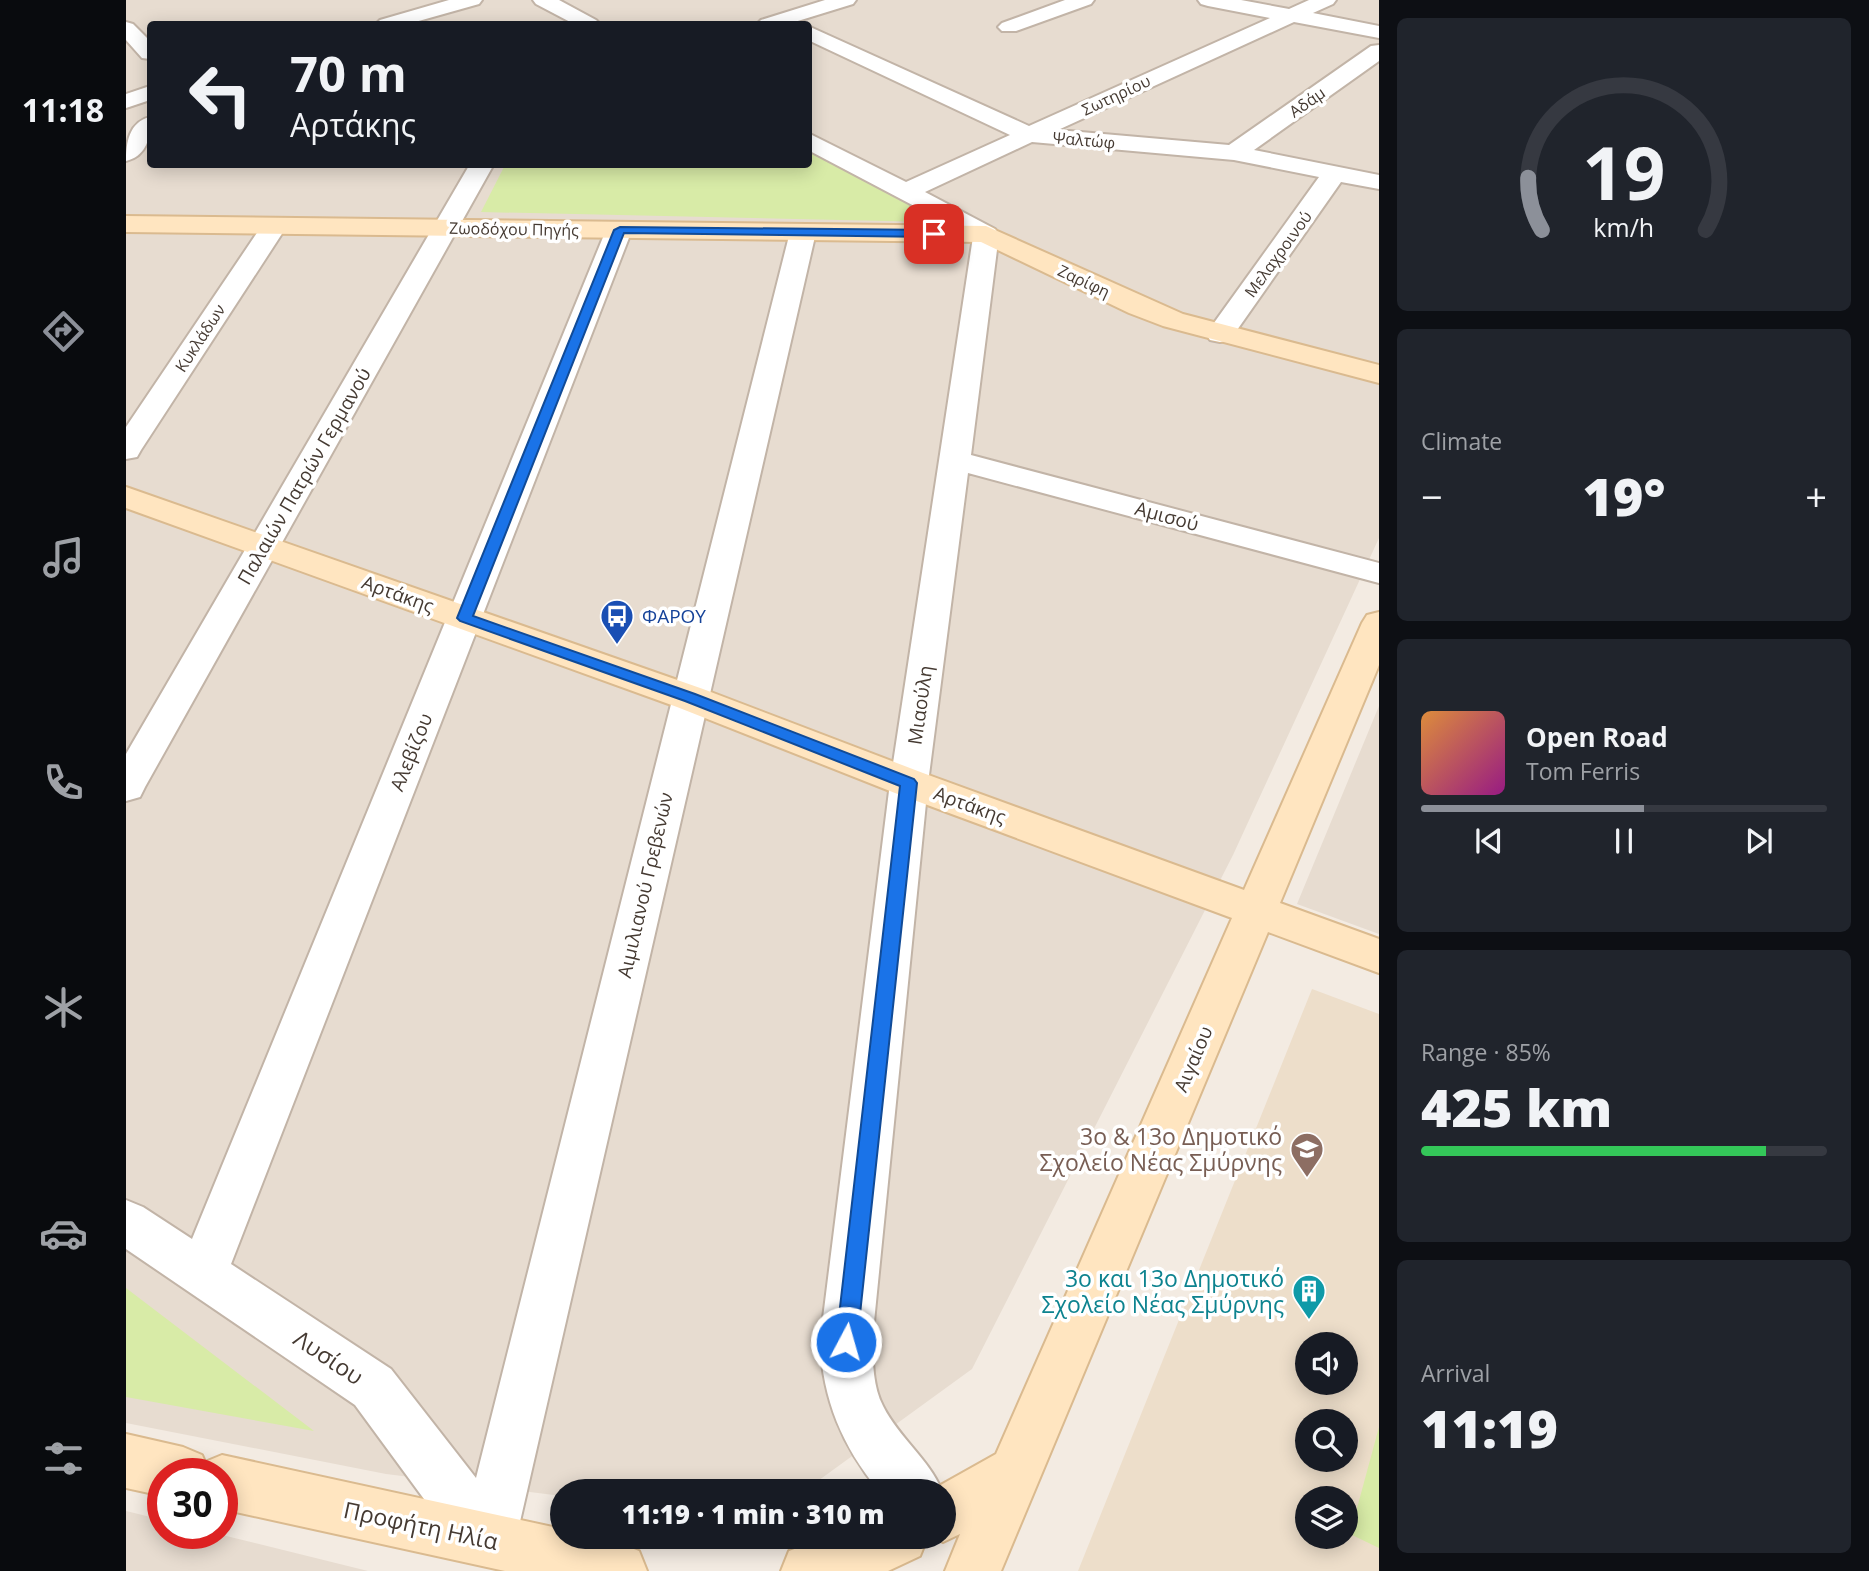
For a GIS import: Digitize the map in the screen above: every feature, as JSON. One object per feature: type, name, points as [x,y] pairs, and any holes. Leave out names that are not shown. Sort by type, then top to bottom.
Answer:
[{"type":"street","points":[[398,21],[472,0]]},
{"type":"street","points":[[543,0],[576,21]]},
{"type":"street","points":[[787,21],[846,0]]},
{"type":"street","points":[[1009,27],[1084,0]]},
{"type":"street","points":[[1208,0],[1379,32]]},
{"type":"street","name":"Σωτηρίου","points":[[906,191],[1326,0]]},
{"type":"street","points":[[126,28],[147,49]]},
{"type":"street","name":"Ψαλτώφ","points":[[812,34],[1029,135],[1234,153],[1379,182]]},
{"type":"street","name":"Αδάμ","points":[[1234,153],[1379,51]]},
{"type":"street","points":[[126,100],[147,94]]},
{"type":"street","name":"Ζαρίφη","points":[[812,142],[986,234],[1139,307],[1220,334],[1379,374]]},
{"type":"street","name":"Παλαιών Πατρών Γερμανού","points":[[126,787],[480,168]]},
{"type":"street","name":"Μελαχροινού","points":[[1220,334],[1335,173]]},
{"type":"street","name":"Ζωοδόχου Πηγής","points":[[126,224],[986,234]]},
{"type":"street","name":"Κυκλάδων","points":[[126,450],[274,226]]},
{"type":"street","name":"Αλεβίζου","points":[[203,1273],[620,230]]},
{"type":"street","name":"Αιμιλιανού Γρεβενών","points":[[488,1539],[803,232]]},
{"type":"street","name":"Μιαούλη","points":[[905,1479],[869,1436],[854,1404],[846,1363],[848,1328],[909,783],[986,234]]},
{"type":"street","name":"Αμισού","points":[[955,460],[1379,573]]},
{"type":"street","name":"Αρτάκης","points":[[126,497],[690,698],[909,783],[1379,956]]},
{"type":"street","name":"Αιγαίου","points":[[973,1571],[1379,624]]},
{"type":"street","name":"Λυσίου","points":[[126,1222],[373,1387],[488,1539]]},
{"type":"street","points":[[126,1461],[147,1466]]},
{"type":"street","points":[[956,1507],[1015,1474]]},
{"type":"street","name":"Προφήτη Ηλία","points":[[238,1485],[488,1539],[619,1571]]},
{"type":"street","points":[[809,1571],[873,1549]]},
{"type":"shaded area","points":[[126,0],[1379,0],[1379,538],[1233,855],[972,1369],[821,1479],[550,1479],[550,1494],[386,1474],[126,1423]]},
{"type":"shaded area","points":[[1379,706],[1379,934],[1297,904]]},
{"type":"shaded area","name":"3ο & 13ο Δημοτικό Σχολείο Νέας Σμύρνης","points":[[1312,989],[1379,1014],[1379,1571],[1078,1571]]},
{"type":"shaded area","points":[[126,1511],[147,1516],[147,1549],[238,1549],[238,1539],[368,1571],[126,1571]]},
{"type":"green space","points":[[812,151],[938,219],[931,222],[481,212],[503,168],[812,168]]},
{"type":"green space","points":[[126,1288],[314,1431],[126,1397]]},
{"type":"green space","points":[[1379,1427],[1379,1548],[1358,1538],[1358,1504]]},
{"type":"place","name":"ΦΑΡΟΥ","points":[[617,646]]},
{"type":"place","name":"3ο & 13ο Δημοτικό Σχολείο Νέας Σμύρνης","points":[[1307,1179]]},
{"type":"place","name":"3ο και 13ο Δημοτικό Σχολείο Νέας Σμύρνης","points":[[1309,1321]]},
{"type":"route","points":[[846,1342],[909,783],[690,698],[465,618],[620,230],[934,234]]}]
